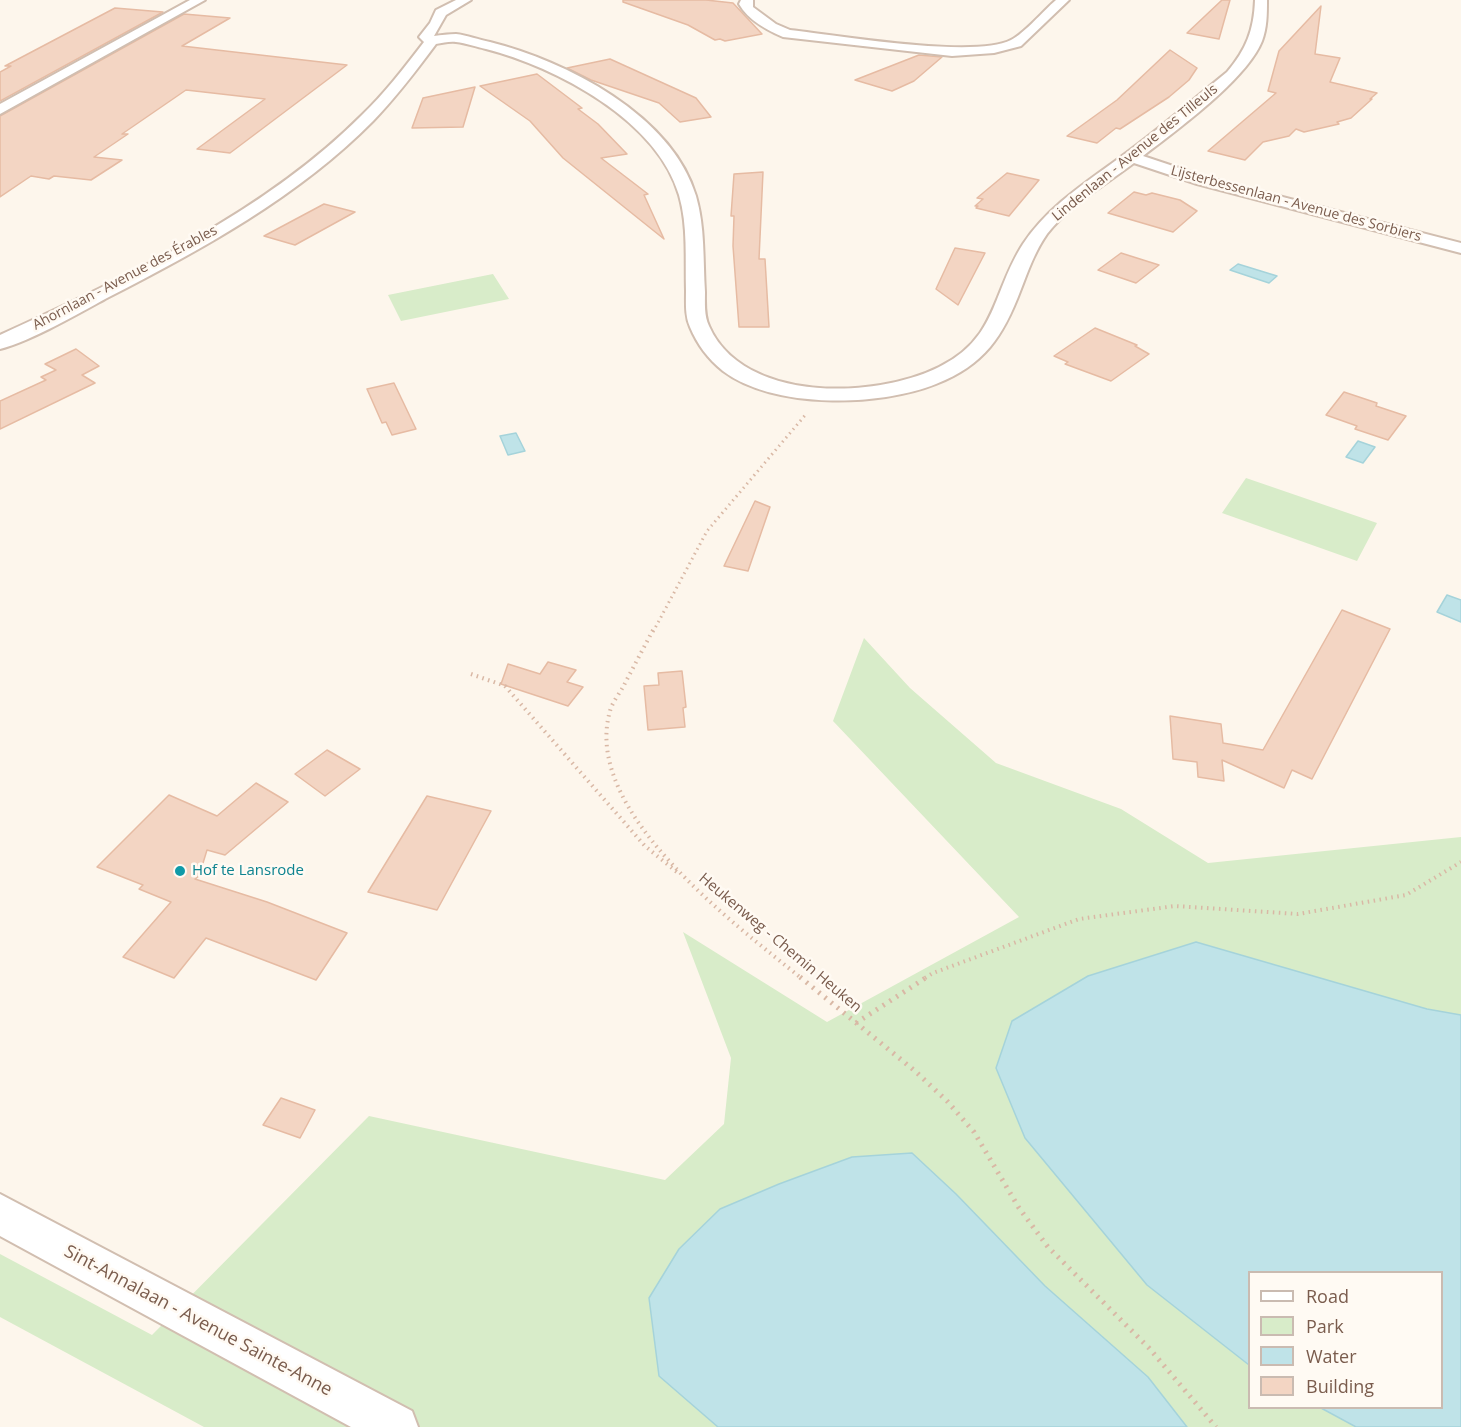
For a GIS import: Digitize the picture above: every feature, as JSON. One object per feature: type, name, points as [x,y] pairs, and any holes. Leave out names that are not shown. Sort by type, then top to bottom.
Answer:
[{"type":"street","points":[[0,110],[199,0]]},
{"type":"street","points":[[747,0],[745,4],[748,9],[778,32],[952,52],[994,49],[1016,43],[1063,0]]},
{"type":"street","name":"Lindenlaan - Avenue des Tilleuls","points":[[452,16],[530,59],[586,83],[617,105],[644,129],[675,166],[693,211],[697,321],[704,339],[736,370],[763,383],[793,391],[822,393],[902,388],[933,377],[965,360],[987,341],[1004,311],[1031,246],[1040,231],[1061,210],[1132,157],[1232,75],[1255,45],[1261,26],[1261,0]]},
{"type":"street","points":[[431,36],[452,16]]},
{"type":"street","name":"Ahornlaan - Avenue des Érables","points":[[0,343],[134,277],[208,235],[321,160],[357,129],[403,79],[431,36],[452,16]]},
{"type":"street","name":"Lijsterbessenlaan - Avenue des Sorbiers","points":[[1132,157],[1203,181],[1461,248]]},
{"type":"street","name":"Sint-Annalaan - Avenue Sainte-Anne","points":[[0,1214],[396,1427]]},
{"type":"path","name":"Heukenweg - Chemin Heuken","points":[[822,393],[707,531],[610,711],[607,745],[616,783],[643,830],[686,879],[718,910],[915,1071],[974,1132],[1019,1208],[1048,1247],[1149,1348],[1215,1427]]},
{"type":"path","points":[[471,674],[505,686],[645,846],[686,879]]},
{"type":"path","points":[[856,1023],[933,973],[1079,919],[1175,906],[1298,914],[1406,895],[1461,862]]},
{"type":"green space","points":[[493,274],[509,299],[401,321],[388,295]]},
{"type":"green space","points":[[1246,478],[1377,523],[1357,561],[1222,513]]},
{"type":"green space","points":[[864,638],[910,688],[996,763],[1121,809],[1208,863],[1461,837],[1461,1015],[1427,1009],[1025,1138],[1147,1285],[1248,1364],[1248,1409],[1323,1409],[1356,1427],[1187,1427],[1148,1377],[1045,1286],[956,1194],[659,1376],[718,1427],[204,1427],[0,1317],[0,1254],[152,1335],[369,1116],[665,1180],[724,1124],[731,1058],[683,932],[827,1022],[1019,917],[833,721]]},
{"type":"water","points":[[1238,264],[1277,276],[1269,283],[1230,270]]},
{"type":"water","points":[[516,433],[525,451],[508,455],[500,436]]},
{"type":"water","points":[[1358,441],[1375,447],[1363,463],[1346,457]]},
{"type":"water","points":[[1447,595],[1461,600],[1461,622],[1437,612]]},
{"type":"water","points":[[1196,942],[1427,1009],[1461,1015],[1461,1427],[1356,1427],[1323,1409],[1443,1409],[1443,1271],[1248,1271],[1248,1364],[1147,1285],[1025,1138],[996,1068],[1012,1021],[1088,976]]},
{"type":"water","points":[[912,1153],[956,1194],[1045,1286],[1148,1377],[1187,1427],[718,1427],[659,1376],[649,1298],[679,1249],[720,1209],[852,1157]]},
{"type":"building","points":[[623,0],[706,0],[733,3],[762,34],[725,41],[715,40],[688,25],[623,2]]},
{"type":"building","points":[[1222,0],[1230,0],[1219,39],[1187,33]]},
{"type":"building","points":[[1321,6],[1315,54],[1340,58],[1330,82],[1377,93],[1351,118],[1337,122],[1339,124],[1304,132],[1296,129],[1289,136],[1263,142],[1245,160],[1208,151],[1276,93],[1268,91],[1279,51]]},
{"type":"building","points":[[115,8],[163,12],[0,101],[0,72],[11,66],[5,66]]},
{"type":"building","points":[[184,14],[230,18],[182,46],[347,65],[230,153],[197,149],[265,99],[186,90],[122,134],[128,134],[94,157],[122,160],[91,180],[31,176],[0,197],[0,116]]},
{"type":"building","points":[[1170,50],[1197,68],[1189,80],[1169,97],[1120,129],[1116,128],[1097,143],[1067,136],[1117,100]]},
{"type":"building","points":[[919,55],[942,57],[914,81],[892,91],[855,80]]},
{"type":"building","points":[[610,59],[696,98],[711,117],[680,122],[659,103],[591,80],[567,68]]},
{"type":"building","points":[[537,74],[582,108],[578,109],[598,124],[627,154],[601,158],[648,194],[644,195],[664,239],[563,158],[530,121],[480,86]]},
{"type":"building","points":[[475,87],[463,127],[412,128],[423,98]]},
{"type":"building","points":[[763,172],[759,259],[765,259],[769,327],[739,327],[733,246],[734,216],[731,216],[734,174]]},
{"type":"building","points":[[1007,173],[1039,180],[1009,216],[976,208],[978,206],[975,206],[983,199],[977,198]]},
{"type":"building","points":[[1134,192],[1146,195],[1152,193],[1180,200],[1197,211],[1173,232],[1108,213]]},
{"type":"building","points":[[324,204],[355,212],[295,245],[264,236]]},
{"type":"building","points":[[955,248],[985,253],[958,305],[936,289]]},
{"type":"building","points":[[1121,253],[1159,265],[1136,283],[1098,270]]},
{"type":"building","points":[[1095,328],[1137,345],[1135,346],[1149,354],[1111,381],[1065,364],[1068,362],[1054,356]]},
{"type":"building","points":[[76,349],[99,366],[82,375],[95,383],[0,429],[0,401],[46,380],[41,377],[56,370],[45,364]]},
{"type":"building","points":[[394,383],[416,429],[392,435],[386,422],[382,423],[367,389]]},
{"type":"building","points":[[1344,392],[1406,416],[1388,440],[1355,429],[1357,426],[1326,415]]},
{"type":"building","points":[[755,501],[770,507],[748,571],[724,566]]},
{"type":"building","points":[[1342,610],[1390,629],[1312,779],[1292,770],[1284,788],[1222,760],[1224,781],[1198,777],[1197,762],[1173,759],[1170,716],[1221,724],[1223,743],[1263,750]]},
{"type":"building","points":[[548,662],[576,670],[567,682],[583,687],[568,706],[501,684],[508,664],[540,674]]},
{"type":"building","points":[[682,671],[686,707],[683,708],[685,727],[648,730],[644,686],[659,685],[658,673]]},
{"type":"building","points":[[327,750],[360,769],[325,796],[295,774]]},
{"type":"building","name":"Hof te Lansrode","points":[[256,783],[288,802],[225,855],[207,850],[199,876],[195,879],[267,902],[347,933],[316,980],[206,938],[174,978],[123,957],[171,902],[139,889],[143,885],[97,867],[169,795],[217,816]]},
{"type":"building","points":[[427,796],[491,811],[437,910],[368,892]]},
{"type":"building","points":[[281,1098],[315,1110],[300,1138],[263,1125]]},
{"type":"place","name":"Hof te Lansrode","points":[[180,871]]}]
